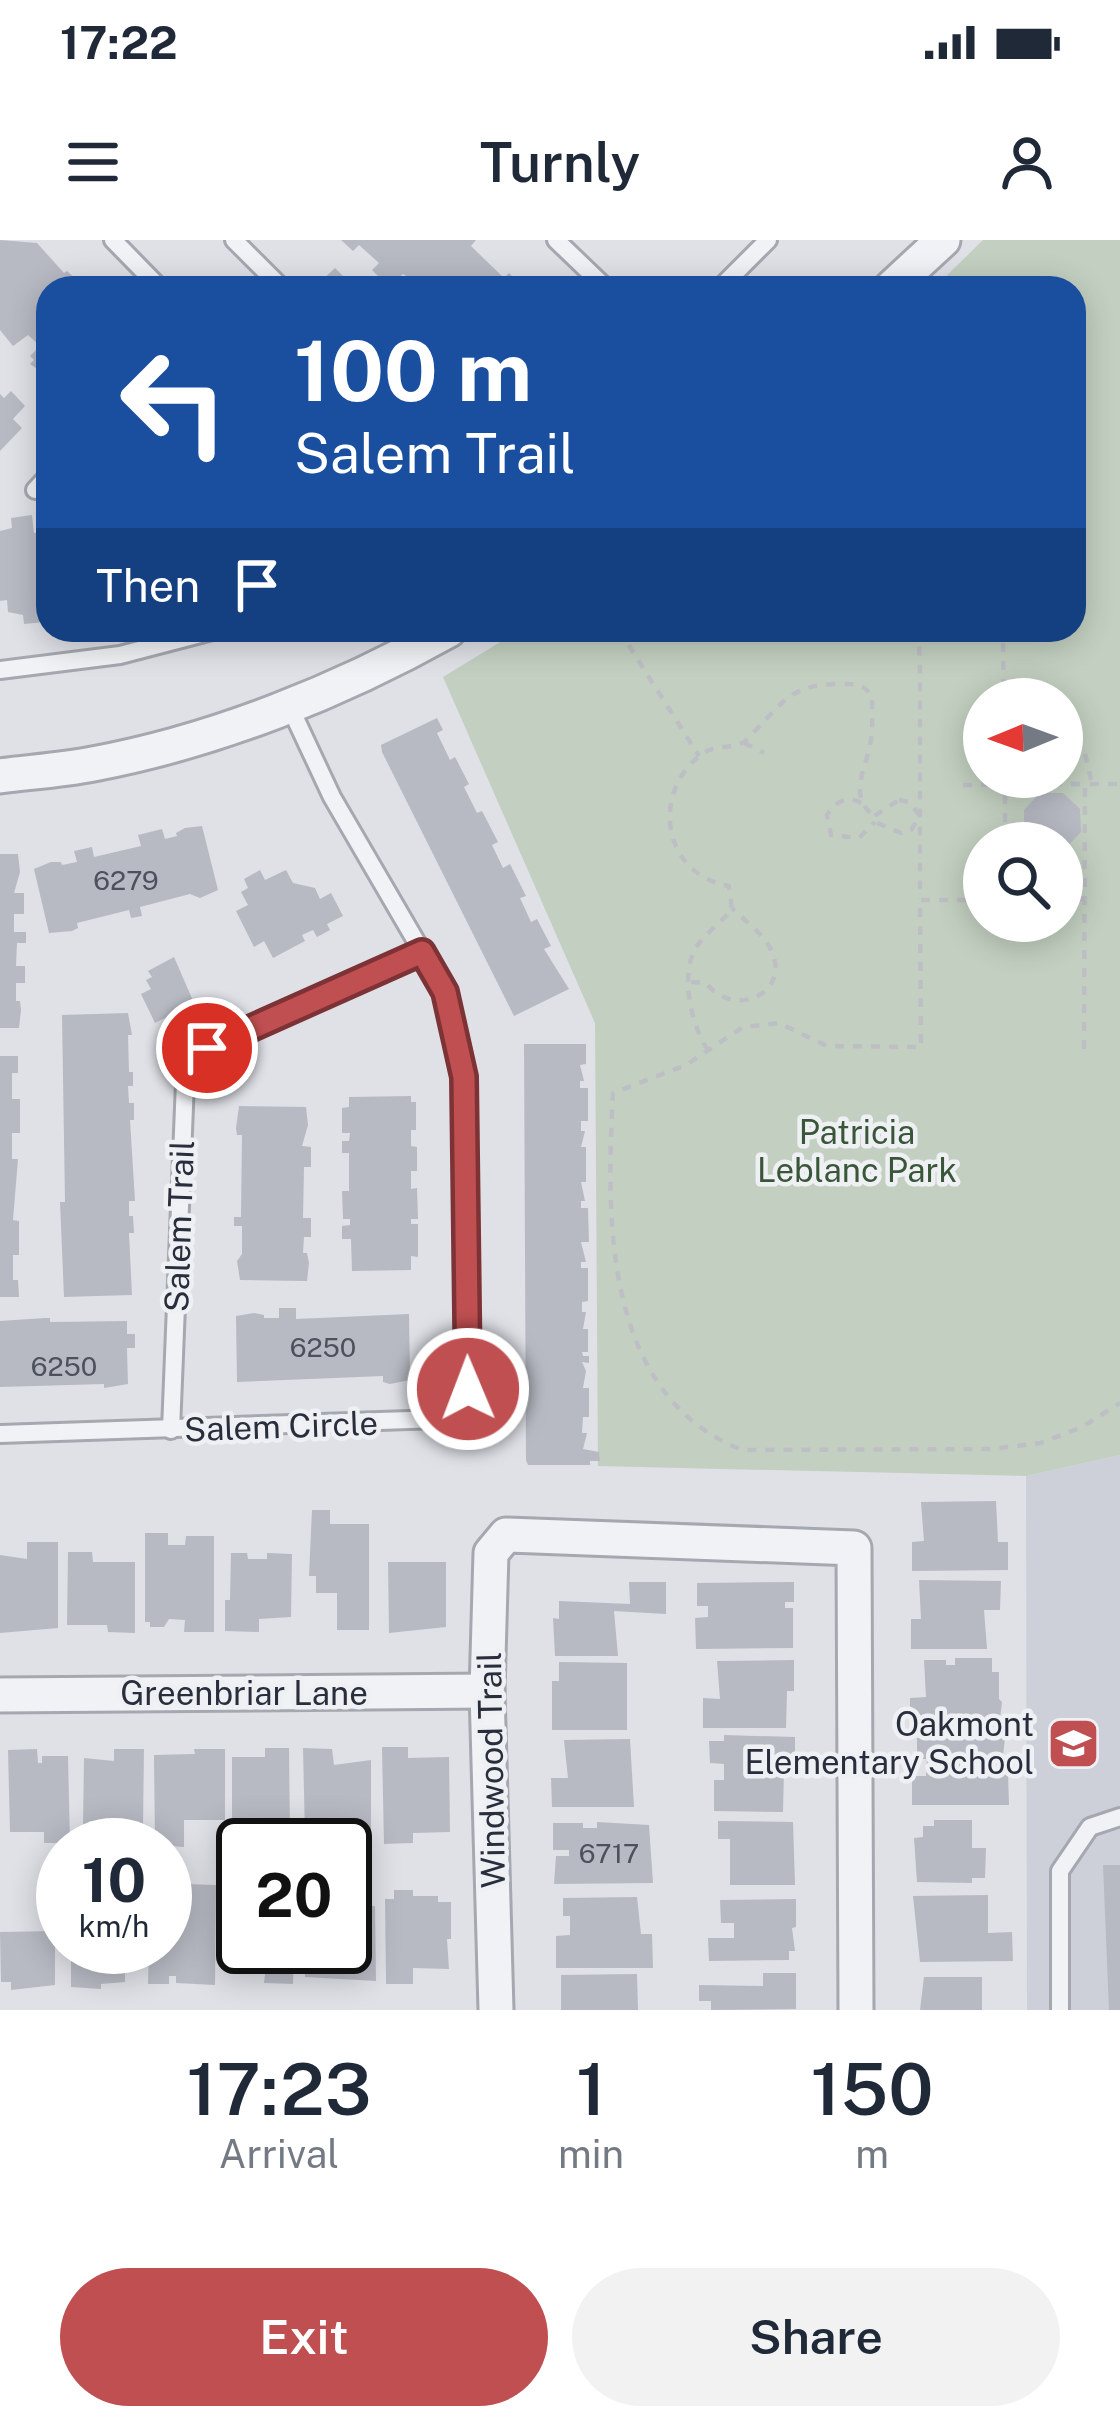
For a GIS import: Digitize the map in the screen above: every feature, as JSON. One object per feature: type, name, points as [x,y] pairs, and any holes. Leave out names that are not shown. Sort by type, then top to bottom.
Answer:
[{"type":"street","points":[[904,276],[943,240]]},
{"type":"street","points":[[0,776],[137,753],[289,705],[386,666],[428,642]]},
{"type":"street","name":"Windwood Trail","points":[[496,2010],[488,1691],[491,1553],[506,1535],[854,1548],[856,2010]]},
{"type":"street","name":"Greenbriar Lane","points":[[0,1695],[488,1691]]},
{"type":"lane","points":[[112,240],[148,276]]},
{"type":"lane","points":[[234,240],[270,276]]},
{"type":"lane","points":[[556,240],[594,276]]},
{"type":"lane","points":[[731,276],[761,242]]},
{"type":"lane","points":[[0,670],[120,655],[170,642]]},
{"type":"lane","name":"Salem Circle","points":[[0,1434],[439,1419],[454,1415],[468,1389],[464,1077],[445,992],[332,797],[289,705]]},
{"type":"lane","name":"Salem Trail","points":[[171,1430],[185,1082],[207,1048],[422,952]]},
{"type":"lane","points":[[1060,2010],[1060,1871],[1090,1826],[1120,1817]]},
{"type":"path","points":[[627,642],[699,756]]},
{"type":"path","points":[[919,642],[921,1047],[827,1046],[779,1023],[743,1027],[686,1066],[614,1093],[609,1169],[612,1242],[634,1340],[653,1378],[681,1415],[718,1441],[742,1450],[992,1449],[1041,1443],[1082,1427],[1120,1403]]},
{"type":"path","points":[[1004,643],[1004,678]]},
{"type":"path","points":[[691,982],[706,983],[733,1002],[756,998],[769,986],[776,968],[772,950],[732,908],[729,886],[689,869],[672,843],[671,800],[699,756],[710,748],[744,743],[805,686],[862,686],[869,691],[872,710],[871,743],[861,772],[861,803]]},
{"type":"path","points":[[744,743],[764,753]]},
{"type":"path","points":[[1083,748],[1088,784],[1084,1049]]},
{"type":"path","points":[[1083,784],[1120,784]]},
{"type":"path","points":[[920,816],[911,830],[902,833],[874,818],[861,803],[835,803],[827,815],[831,835],[859,838],[874,818],[893,802],[914,805],[920,816]]},
{"type":"path","points":[[920,900],[963,900]]},
{"type":"path","points":[[708,1050],[694,1030],[689,963],[696,947],[732,908]]},
{"type":"shaded area","name":"Oakmont Elementary School","points":[[1120,1455],[1120,2010],[1027,2010],[1026,1476]]},
{"type":"green space","name":"Patricia Leblanc Park","points":[[983,240],[1120,240],[1120,1455],[1026,1476],[598,1466],[595,1023],[443,677],[500,642],[1086,642],[1086,276],[946,276]]},
{"type":"building","points":[[0,240],[37,243],[72,276],[36,276],[36,342],[28,335],[13,346],[0,330]]},
{"type":"building","points":[[341,240],[476,240],[471,246],[502,276],[378,276],[372,270],[379,263],[359,245],[353,251]]},
{"type":"building","points":[[11,391],[25,406],[13,419],[22,428],[0,451],[0,394],[4,398]]},
{"type":"building","points":[[32,515],[36,623],[24,624],[23,615],[8,612],[7,600],[0,601],[0,531],[12,528],[11,518]]},
{"type":"building","points":[[437,718],[443,730],[437,733],[450,760],[455,757],[477,813],[482,811],[498,842],[492,845],[503,868],[510,864],[526,896],[520,898],[531,922],[537,919],[551,946],[544,949],[569,989],[514,1016],[382,752],[381,745]]},
{"type":"building","points":[[1035,798],[1068,798],[1080,809],[1081,822],[1024,822],[1024,810]]},
{"type":"building","points":[[202,826],[218,890],[200,898],[190,894],[140,907],[142,916],[131,918],[129,910],[77,923],[72,931],[49,933],[34,869],[51,862],[77,862],[74,851],[92,847],[94,857],[141,846],[138,835],[162,829],[165,839],[185,828]]},
{"type":"building","points":[[0,854],[18,854],[20,872],[14,893],[24,893],[24,914],[14,914],[14,932],[26,932],[26,943],[17,943],[16,966],[25,966],[25,983],[16,983],[19,1028],[0,1028]]},
{"type":"building","points":[[260,870],[265,880],[286,870],[293,883],[315,888],[320,899],[331,893],[343,916],[327,924],[330,930],[317,937],[313,930],[302,935],[305,941],[273,958],[264,941],[254,947],[236,911],[248,905],[241,892],[248,888],[244,879]]},
{"type":"building","points":[[174,957],[197,1010],[186,1016],[183,1009],[155,1023],[141,994],[151,989],[148,971]]},
{"type":"building","points":[[128,1013],[132,1035],[128,1035],[129,1072],[133,1072],[129,1103],[134,1103],[134,1120],[130,1120],[135,1201],[129,1201],[134,1233],[129,1233],[132,1295],[64,1297],[62,1015]]},
{"type":"building","points":[[524,1044],[586,1044],[586,1064],[580,1065],[584,1081],[580,1088],[588,1088],[588,1121],[581,1121],[586,1182],[581,1182],[585,1201],[581,1208],[588,1208],[589,1242],[581,1242],[586,1262],[581,1262],[581,1268],[588,1268],[588,1301],[582,1302],[582,1312],[586,1312],[583,1329],[588,1329],[588,1352],[582,1352],[589,1356],[589,1363],[582,1362],[586,1371],[583,1388],[589,1388],[589,1417],[583,1417],[582,1433],[587,1433],[583,1449],[599,1452],[600,1461],[590,1461],[590,1465],[528,1465],[526,1460]]},
{"type":"building","points":[[0,1056],[18,1056],[12,1099],[20,1099],[20,1133],[12,1133],[12,1159],[18,1159],[13,1220],[19,1221],[19,1255],[13,1255],[13,1280],[18,1280],[19,1297],[0,1297]]},
{"type":"building","points":[[411,1096],[411,1102],[416,1102],[411,1146],[417,1147],[417,1171],[411,1171],[411,1189],[417,1188],[418,1219],[411,1219],[411,1224],[418,1224],[418,1257],[411,1256],[411,1270],[352,1271],[351,1239],[342,1239],[342,1226],[350,1225],[350,1219],[343,1219],[349,1153],[342,1153],[342,1141],[349,1141],[350,1133],[342,1133],[342,1108],[349,1107],[349,1097]]},
{"type":"building","points":[[239,1106],[306,1107],[308,1125],[302,1146],[311,1147],[311,1167],[304,1167],[303,1218],[311,1218],[311,1237],[304,1237],[307,1281],[240,1280],[237,1261],[242,1254],[242,1226],[234,1226],[234,1217],[241,1217]]},
{"type":"building","points":[[279,1308],[296,1308],[296,1319],[409,1314],[410,1380],[390,1384],[383,1382],[383,1376],[237,1382],[236,1316],[254,1313],[279,1318]]},
{"type":"building","points":[[50,1318],[50,1322],[127,1321],[127,1334],[135,1334],[135,1348],[127,1348],[128,1384],[0,1387],[0,1321]]},
{"type":"building","points":[[996,1501],[998,1542],[1008,1542],[1008,1570],[912,1571],[912,1542],[924,1541],[921,1502]]},
{"type":"building","points":[[312,1510],[330,1510],[330,1524],[369,1524],[369,1630],[337,1630],[337,1593],[316,1593],[316,1576],[309,1576]]},
{"type":"building","points":[[145,1533],[168,1533],[168,1545],[185,1545],[186,1536],[214,1536],[214,1632],[184,1632],[185,1620],[169,1619],[164,1627],[145,1622]]},
{"type":"building","points":[[27,1542],[58,1542],[58,1628],[0,1633],[0,1555],[27,1559]]},
{"type":"building","points":[[68,1552],[92,1552],[93,1562],[135,1562],[135,1633],[108,1632],[107,1625],[67,1625]]},
{"type":"building","points":[[231,1553],[247,1553],[248,1559],[267,1559],[267,1553],[292,1554],[291,1617],[259,1619],[259,1632],[225,1631]]},
{"type":"building","points":[[388,1562],[446,1562],[446,1627],[389,1633]]},
{"type":"building","points":[[919,1580],[1001,1581],[1000,1610],[984,1610],[987,1649],[911,1649],[911,1619],[921,1619]]},
{"type":"building","points":[[629,1582],[666,1582],[666,1614],[614,1611],[618,1656],[555,1656],[553,1618],[559,1619],[559,1601],[630,1604]]},
{"type":"building","points":[[794,1582],[794,1602],[785,1602],[785,1608],[793,1608],[793,1648],[696,1649],[695,1618],[708,1617],[708,1606],[697,1606],[697,1583]]},
{"type":"building","points":[[955,1658],[992,1658],[992,1672],[999,1672],[999,1727],[910,1727],[910,1698],[926,1697],[924,1660],[955,1665]]},
{"type":"building","points":[[794,1660],[794,1691],[787,1691],[786,1728],[703,1728],[703,1698],[720,1699],[717,1661]]},
{"type":"building","points":[[559,1662],[627,1663],[627,1730],[552,1730],[552,1681],[559,1681]]},
{"type":"building","points":[[724,1735],[795,1737],[795,1769],[784,1769],[783,1812],[714,1811],[714,1780],[724,1780],[724,1764],[710,1763],[709,1741],[724,1741]]},
{"type":"building","points":[[917,1738],[1005,1738],[1001,1774],[1008,1773],[1009,1805],[912,1805],[912,1776],[926,1776],[927,1759],[917,1759]]},
{"type":"building","points":[[630,1739],[634,1807],[552,1807],[551,1778],[568,1778],[564,1740]]},
{"type":"building","points":[[382,1747],[408,1747],[408,1758],[449,1757],[450,1832],[413,1833],[413,1843],[384,1844]]},
{"type":"building","points":[[265,1748],[289,1748],[290,1818],[232,1818],[232,1757],[265,1757]]},
{"type":"building","points":[[303,1748],[332,1749],[334,1765],[371,1760],[371,1818],[305,1818]]},
{"type":"building","points":[[37,1749],[38,1763],[42,1756],[68,1756],[69,1818],[36,1818],[36,1832],[10,1832],[8,1750]]},
{"type":"building","points":[[114,1749],[144,1749],[143,1818],[83,1818],[84,1758],[114,1761]]},
{"type":"building","points":[[194,1749],[225,1749],[225,1818],[155,1818],[154,1755],[195,1754]]},
{"type":"building","points":[[934,1820],[972,1820],[972,1848],[986,1848],[985,1878],[972,1878],[972,1883],[917,1882],[914,1838],[923,1837],[923,1826],[934,1826]]},
{"type":"building","points":[[718,1821],[793,1822],[795,1885],[730,1885],[730,1839],[718,1839]]},
{"type":"building","points":[[597,1822],[649,1825],[653,1883],[554,1884],[556,1856],[569,1856],[569,1850],[553,1850],[553,1823],[597,1828]]},
{"type":"building","points":[[1103,1865],[1120,1865],[1120,2010],[1109,2010]]},
{"type":"building","points":[[192,1884],[216,1885],[215,1985],[176,1983],[176,1976],[169,1976],[169,1984],[148,1984],[148,1974],[192,1974]]},
{"type":"building","points":[[394,1890],[413,1890],[413,1896],[438,1896],[438,1902],[451,1902],[449,1969],[413,1968],[413,1984],[386,1984],[385,1899],[394,1899]]},
{"type":"building","points":[[988,1895],[988,1933],[1012,1932],[1013,1961],[920,1962],[913,1896]]},
{"type":"building","points":[[637,1897],[641,1934],[652,1934],[653,1968],[556,1968],[556,1936],[570,1935],[563,1898]]},
{"type":"building","points":[[796,1899],[795,1951],[789,1951],[789,1960],[709,1961],[708,1938],[734,1938],[734,1923],[721,1923],[720,1900]]},
{"type":"building","points":[[375,1906],[376,1981],[305,1977],[372,1974]]},
{"type":"building","points":[[36,1931],[36,1974],[55,1974],[55,1985],[11,1990],[11,1982],[1,1982],[0,1932]]},
{"type":"building","points":[[763,1973],[796,1973],[796,2009],[711,2010],[711,2001],[699,2001],[699,1985],[763,1986]]},
{"type":"building","points":[[71,1974],[125,1974],[125,1982],[101,1984],[101,1989],[71,1987]]},
{"type":"building","points":[[265,1974],[293,1974],[293,1984],[264,1983]]},
{"type":"building","points":[[637,1974],[638,2010],[561,2010],[561,1975]]},
{"type":"building","points":[[924,1977],[982,1977],[982,2010],[920,2010]]},
{"type":"place","name":"Oakmont Elementary School","points":[[1073,1743]]},
{"type":"route","points":[[207,1048],[422,952],[445,992],[464,1077],[468,1389]]}]
